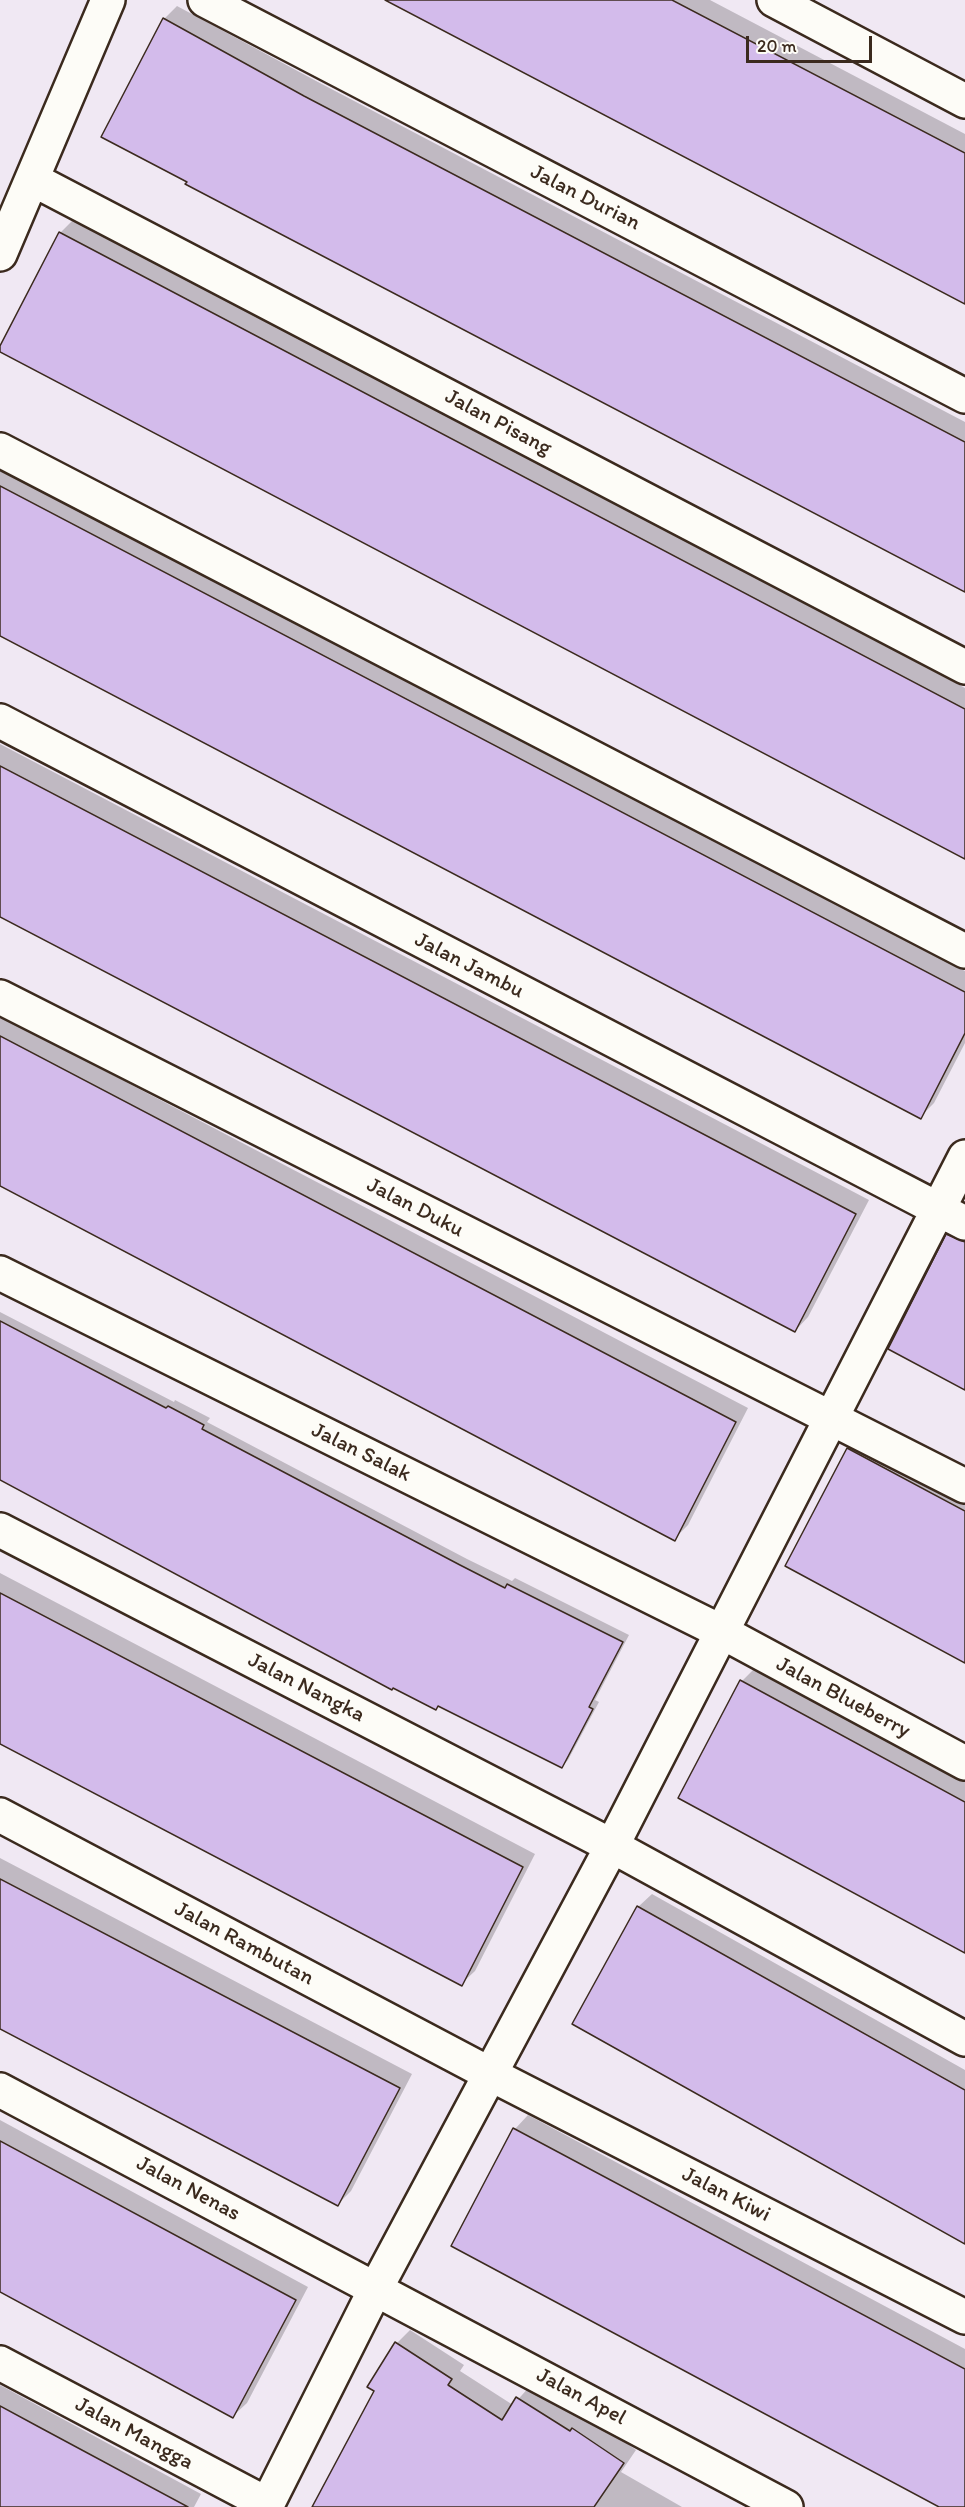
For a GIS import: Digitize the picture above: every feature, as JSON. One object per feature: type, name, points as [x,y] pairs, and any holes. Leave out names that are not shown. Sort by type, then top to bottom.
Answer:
[{"type":"street","points":[[0,254],[108,0]]},
{"type":"street","name":"Jalan Durian","points":[[204,0],[965,396]]},
{"type":"street","points":[[774,0],[965,101]]},
{"type":"street","name":"Jalan Pisang","points":[[32,179],[965,667]]},
{"type":"street","points":[[0,450],[965,951]]},
{"type":"street","name":"Jalan Jambu","points":[[0,721],[952,1216]]},
{"type":"street","name":"Jalan Duku","points":[[0,997],[830,1420],[965,1486]]},
{"type":"street","points":[[267,2506],[376,2288],[488,2073],[612,1846],[830,1420],[952,1216],[965,1157]]},
{"type":"street","name":"Jalan Salak","points":[[0,1273],[722,1632]]},
{"type":"street","name":"Jalan Nangka","points":[[0,1530],[612,1846],[965,2039]]},
{"type":"street","name":"Jalan Blueberry","points":[[722,1632],[965,1763]]},
{"type":"street","name":"Jalan Rambutan","points":[[0,1815],[488,2073]]},
{"type":"street","name":"Jalan Kiwi","points":[[488,2073],[965,2317]]},
{"type":"street","name":"Jalan Nenas","points":[[0,2090],[376,2288]]},
{"type":"street","name":"Jalan Apel","points":[[376,2288],[786,2507]]},
{"type":"street","name":"Jalan Mangga","points":[[0,2363],[267,2506]]},
{"type":"building","points":[[385,0],[672,0],[965,153],[965,304]]},
{"type":"building","points":[[163,18],[304,96],[965,442],[965,592],[185,184],[187,182],[101,137]]},
{"type":"building","points":[[59,232],[965,709],[965,859],[0,352],[0,346]]},
{"type":"building","points":[[0,486],[965,992],[965,1033],[921,1119],[0,636]]},
{"type":"building","points":[[0,766],[856,1214],[795,1332],[0,917]]},
{"type":"building","points":[[0,1036],[736,1422],[675,1541],[0,1186]]},
{"type":"building","points":[[946,1234],[965,1242],[965,1390],[888,1349]]},
{"type":"building","points":[[0,1321],[166,1408],[168,1406],[204,1425],[202,1429],[460,1565],[505,1588],[507,1584],[623,1642],[589,1707],[593,1709],[562,1768],[438,1706],[436,1710],[393,1688],[392,1690],[0,1480]]},
{"type":"building","points":[[847,1448],[965,1511],[965,1663],[785,1566]]},
{"type":"building","points":[[0,1593],[523,1867],[462,1986],[0,1744]]},
{"type":"building","points":[[740,1680],[965,1802],[965,1953],[678,1798]]},
{"type":"building","points":[[0,1879],[400,2088],[338,2206],[0,2029]]},
{"type":"building","points":[[637,1906],[965,2090],[965,2244],[572,2024]]},
{"type":"building","points":[[513,2128],[965,2369],[965,2507],[939,2507],[451,2246]]},
{"type":"building","points":[[0,2141],[296,2300],[233,2418],[0,2292]]},
{"type":"building","points":[[395,2342],[452,2379],[448,2385],[502,2420],[516,2397],[570,2431],[572,2428],[624,2463],[594,2507],[312,2507],[374,2391],[367,2387]]},
{"type":"building","points":[[0,2406],[39,2427],[188,2507],[0,2507]]}]
